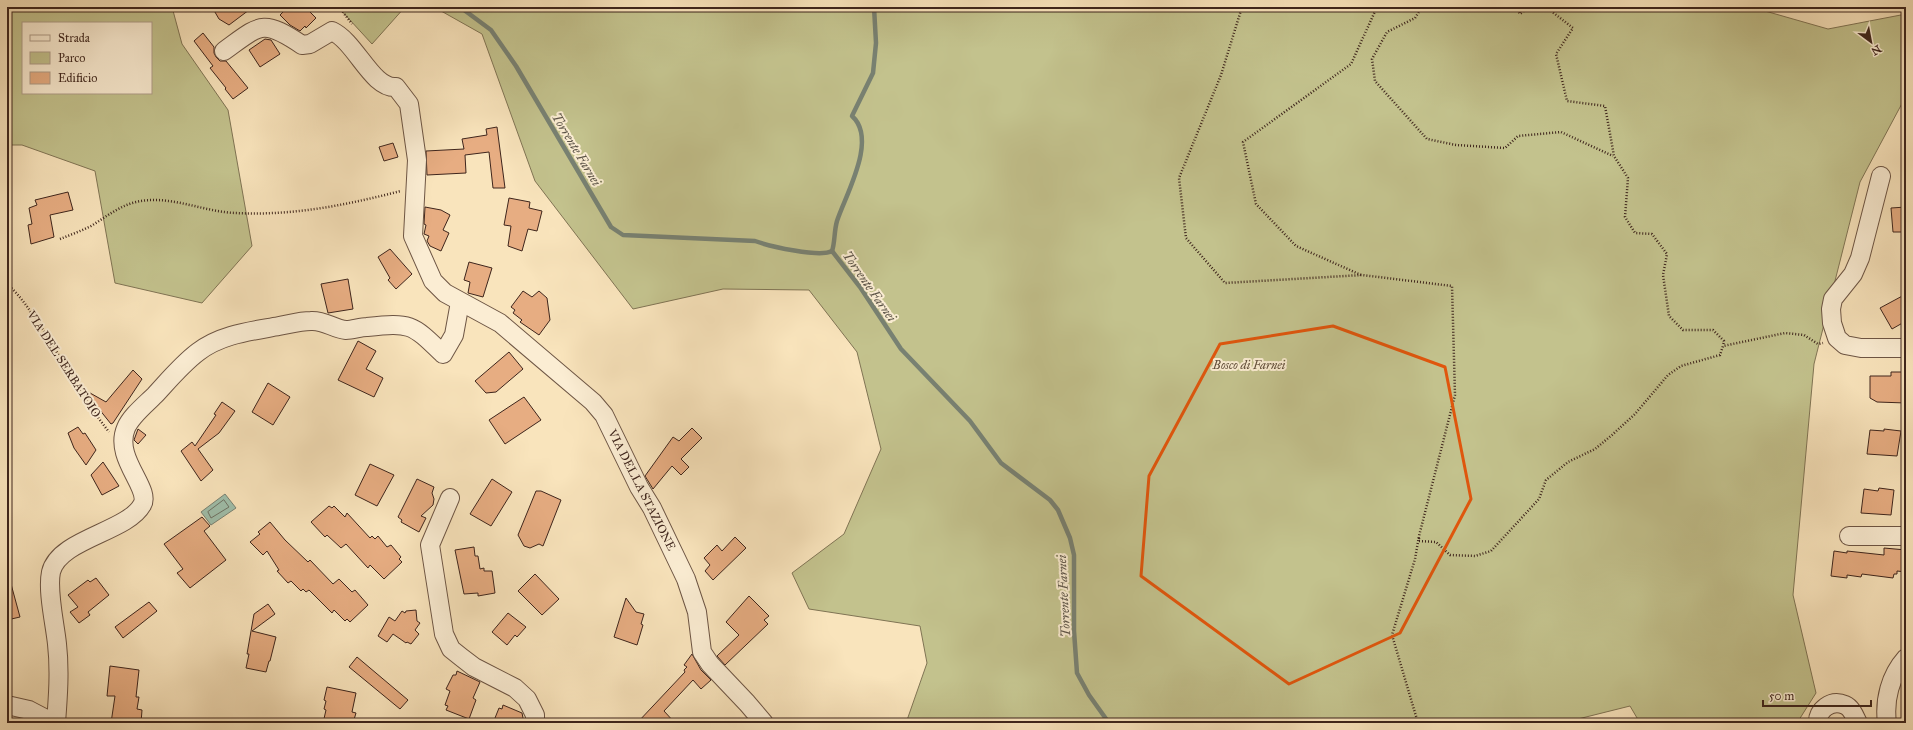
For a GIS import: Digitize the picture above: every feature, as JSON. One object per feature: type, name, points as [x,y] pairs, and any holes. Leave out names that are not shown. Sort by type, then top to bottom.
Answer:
[{"type":"street","name":"VIA DELLA STAZIONE","points":[[224,51],[248,33],[260,27],[276,29],[302,45],[310,44],[332,31],[340,35],[352,47],[379,82],[389,88],[396,87],[408,104],[417,160],[413,236],[433,280],[445,293],[500,322],[593,402],[604,415],[639,487],[652,508],[686,579],[697,612],[702,652],[710,664],[764,723]]},
{"type":"street","points":[[1881,176],[1860,258],[1853,274],[1833,299],[1831,309],[1832,323],[1837,338],[1845,345],[1861,348],[1906,348]]},
{"type":"street","points":[[7,705],[29,710],[55,723],[59,683],[57,645],[52,609],[51,573],[60,556],[126,519],[142,506],[144,502],[143,494],[125,457],[122,442],[129,423],[198,352],[213,342],[225,338],[259,329],[314,321],[348,330],[396,324],[408,325],[421,333],[443,354],[454,334],[460,302]]},
{"type":"street","points":[[450,498],[430,546],[444,634],[451,649],[461,657],[474,667],[515,688],[527,699],[534,714],[535,723]]},
{"type":"street","points":[[1849,536],[1906,536]]},
{"type":"street","points":[[1887,723],[1887,697],[1892,680],[1906,658]]},
{"type":"street","points":[[1818,723],[1818,716],[1822,709],[1833,704],[1844,705],[1853,713],[1858,723]]},
{"type":"path","points":[[1242,7],[1221,75],[1178,178],[1186,238],[1225,283],[1362,276],[1452,286],[1454,395],[1419,536],[1415,559],[1392,635],[1418,723]]},
{"type":"path","points":[[1362,276],[1296,246],[1256,204],[1243,142],[1351,64],[1376,7]]},
{"type":"path","points":[[1422,7],[1415,18],[1387,32],[1372,59],[1375,81],[1427,139],[1456,145],[1506,148],[1518,136],[1560,132],[1614,156]]},
{"type":"path","points":[[1516,7],[1520,14],[1529,7]]},
{"type":"path","points":[[1419,536],[1419,541],[1436,542],[1450,555],[1475,556],[1492,551],[1539,499],[1546,480],[1568,462],[1595,449],[1612,435],[1635,414],[1668,375],[1681,366],[1720,356],[1723,346],[1724,341],[1713,330],[1683,330],[1669,316],[1663,275],[1667,254],[1652,234],[1635,233],[1625,217],[1628,178],[1614,156],[1605,106],[1567,101],[1556,54],[1573,28],[1546,7]]},
{"type":"path","points":[[60,239],[91,225],[115,210],[137,202],[159,200],[182,203],[219,212],[268,213],[343,206],[403,190],[415,190]]},
{"type":"path","name":"VIA DEL SERBATOIO","points":[[7,284],[20,295],[56,350],[96,416],[109,432],[122,442]]},
{"type":"path","points":[[1723,346],[1785,333],[1804,336],[1818,344],[1841,341]]},
{"type":"highlighted area","points":[[1333,326],[1445,367],[1471,499],[1400,633],[1289,684],[1141,576],[1149,476],[1220,344]]},
{"type":"green space","points":[[7,7],[172,7],[182,44],[228,110],[252,246],[202,303],[115,283],[95,171],[22,145],[7,145]]},
{"type":"green space","points":[[338,7],[405,7],[372,44]]},
{"type":"green space","name":"Bosco di Farnei","points":[[434,7],[1751,7],[1828,29],[1906,14],[1906,96],[1860,182],[1814,364],[1793,595],[1816,693],[1797,723],[1640,723],[1630,706],[1562,723],[906,723],[927,663],[920,626],[809,609],[792,573],[844,534],[881,449],[857,352],[809,290],[723,289],[633,309],[535,181],[482,34]]},
{"type":"water","points":[[225,494],[236,508],[211,525],[201,512]]},
{"type":"building","points":[[212,7],[253,7],[229,25],[219,19]]},
{"type":"building","points":[[288,7],[305,7],[316,18],[306,28],[305,26],[300,31],[290,25],[280,15]]},
{"type":"building","points":[[203,33],[214,47],[216,57],[220,61],[226,61],[248,88],[233,99],[210,68],[213,66],[194,41]]},
{"type":"building","points":[[265,39],[271,40],[280,54],[260,67],[249,50]]},
{"type":"building","points":[[497,127],[505,188],[493,188],[489,152],[465,155],[466,173],[427,175],[426,151],[464,149],[462,139],[487,135],[486,129]]},
{"type":"building","points":[[393,143],[398,157],[384,161],[379,147]]},
{"type":"building","points":[[68,192],[73,210],[50,215],[54,237],[31,244],[28,225],[32,224],[29,208],[37,205],[35,200]]},
{"type":"building","points":[[509,198],[530,202],[529,208],[542,211],[537,231],[528,229],[522,251],[508,246],[511,226],[504,225]]},
{"type":"building","points":[[425,207],[441,210],[450,215],[443,230],[449,233],[441,251],[430,246],[427,241],[429,236],[424,234],[426,225],[424,224]]},
{"type":"building","points":[[1906,207],[1906,232],[1893,232],[1891,208]]},
{"type":"building","points":[[390,249],[412,274],[396,289],[388,280],[390,278],[378,257]]},
{"type":"building","points":[[469,262],[492,268],[483,297],[468,293],[470,282],[464,280]]},
{"type":"building","points":[[348,279],[353,309],[328,313],[321,284]]},
{"type":"building","points":[[523,291],[532,297],[539,291],[547,298],[550,320],[539,335],[520,322],[522,320],[513,313],[515,310],[511,307]]},
{"type":"building","points":[[1906,294],[1906,321],[1892,329],[1880,308]]},
{"type":"building","points":[[358,341],[376,351],[366,369],[383,378],[374,397],[338,380]]},
{"type":"building","points":[[509,352],[523,369],[496,392],[486,393],[475,381]]},
{"type":"building","points":[[133,370],[142,379],[111,424],[83,389],[106,402]]},
{"type":"building","points":[[1891,372],[1906,372],[1906,403],[1877,402],[1870,398],[1870,376],[1891,376]]},
{"type":"building","points":[[268,383],[290,397],[273,425],[252,412]]},
{"type":"building","points":[[524,397],[541,420],[505,444],[489,420]]},
{"type":"building","points":[[222,402],[235,411],[219,433],[198,449],[213,470],[201,481],[181,451],[192,442],[195,446],[216,415],[214,414]]},
{"type":"building","points":[[78,427],[83,434],[85,433],[96,450],[86,465],[74,448],[68,433]]},
{"type":"building","points":[[692,428],[702,438],[681,459],[689,467],[681,475],[672,466],[653,489],[645,476],[673,437],[679,441]]},
{"type":"building","points":[[138,429],[146,435],[138,444],[134,440]]},
{"type":"building","points":[[1884,429],[1901,431],[1897,456],[1867,454],[1870,430],[1884,431]]},
{"type":"building","points":[[103,462],[119,486],[102,495],[91,475]]},
{"type":"building","points":[[370,464],[394,475],[377,506],[355,495]]},
{"type":"building","points":[[417,479],[434,487],[432,493],[434,499],[433,505],[421,516],[426,518],[419,532],[401,522],[402,520],[398,517]]},
{"type":"building","points":[[492,479],[512,492],[491,526],[470,514]]},
{"type":"building","points":[[1879,488],[1894,490],[1891,515],[1861,513],[1864,489],[1878,491]]},
{"type":"building","points":[[536,491],[541,491],[561,500],[543,546],[539,544],[530,548],[524,546],[518,535]]},
{"type":"building","points":[[329,506],[332,508],[334,506],[345,517],[347,513],[370,538],[372,536],[375,539],[378,536],[387,547],[391,545],[401,557],[399,559],[402,562],[384,579],[370,565],[368,568],[346,544],[341,548],[327,535],[325,537],[311,522]]},
{"type":"building","points":[[202,517],[210,526],[204,531],[226,560],[190,588],[177,573],[183,569],[164,544]]},
{"type":"building","points":[[270,522],[285,540],[308,562],[310,560],[333,584],[339,579],[352,592],[355,590],[368,605],[350,622],[347,619],[345,621],[334,610],[332,613],[309,590],[306,592],[303,589],[301,591],[291,581],[288,583],[277,571],[279,570],[267,551],[263,555],[250,542],[260,534],[258,532]]},
{"type":"building","points":[[735,537],[746,548],[713,580],[705,571],[710,565],[704,558],[717,545],[722,551]]},
{"type":"building","points":[[474,547],[475,556],[478,556],[480,569],[484,568],[484,571],[492,571],[495,593],[478,596],[478,593],[464,594],[455,550]]},
{"type":"building","points":[[1884,548],[1906,550],[1906,572],[1897,571],[1897,574],[1894,574],[1893,578],[1862,574],[1861,577],[1847,575],[1847,578],[1831,576],[1834,551],[1884,555]]},
{"type":"building","points":[[535,574],[559,599],[542,615],[518,591]]},
{"type":"building","points":[[96,578],[109,595],[88,612],[90,615],[79,623],[70,612],[78,607],[68,595],[88,580],[90,582]]},
{"type":"building","points":[[11,584],[20,617],[7,620],[7,585]]},
{"type":"building","points":[[749,596],[769,616],[764,620],[768,624],[725,665],[717,656],[739,635],[726,622]]},
{"type":"building","points":[[626,598],[636,612],[644,614],[641,624],[643,625],[637,645],[614,637]]},
{"type":"building","points":[[149,602],[157,611],[123,638],[115,627]]},
{"type":"building","points":[[268,604],[275,614],[252,631],[276,637],[266,672],[246,668],[254,614]]},
{"type":"building","points":[[416,610],[417,621],[420,623],[415,630],[419,634],[411,644],[406,643],[393,634],[387,642],[378,636],[389,617],[395,621],[402,611],[405,613],[406,611]]},
{"type":"building","points":[[508,613],[526,627],[517,637],[515,635],[507,645],[492,632]]},
{"type":"building","points":[[692,654],[701,670],[711,680],[701,689],[693,680],[664,711],[675,723],[637,723],[685,672],[684,670],[687,667],[684,665]]},
{"type":"building","points":[[357,657],[408,700],[400,709],[349,667]]},
{"type":"building","points":[[110,666],[139,670],[136,697],[139,697],[137,709],[142,710],[141,723],[111,723],[115,696],[107,696]]},
{"type":"building","points":[[457,671],[480,682],[473,698],[476,700],[469,719],[446,710],[448,706],[445,705],[450,691],[446,689],[453,675],[456,675]]},
{"type":"building","points":[[327,687],[356,693],[352,712],[356,713],[353,723],[323,723],[326,710],[324,709],[326,701],[324,700]]},
{"type":"building","points":[[503,705],[522,713],[524,723],[493,723],[499,708],[502,709]]},
{"type":"waterway","name":"Torrente Farnei","points":[[460,7],[491,30],[516,66],[611,227],[623,235],[755,241],[771,246],[806,252],[826,253],[832,251],[860,287],[901,349],[970,421],[1001,463],[1050,500],[1058,510],[1070,538],[1074,555],[1074,631],[1077,673],[1089,695],[1109,723]]},
{"type":"waterway","points":[[832,251],[837,221],[853,182],[861,152],[862,138],[859,126],[852,116],[873,73],[876,43],[874,7]]}]
